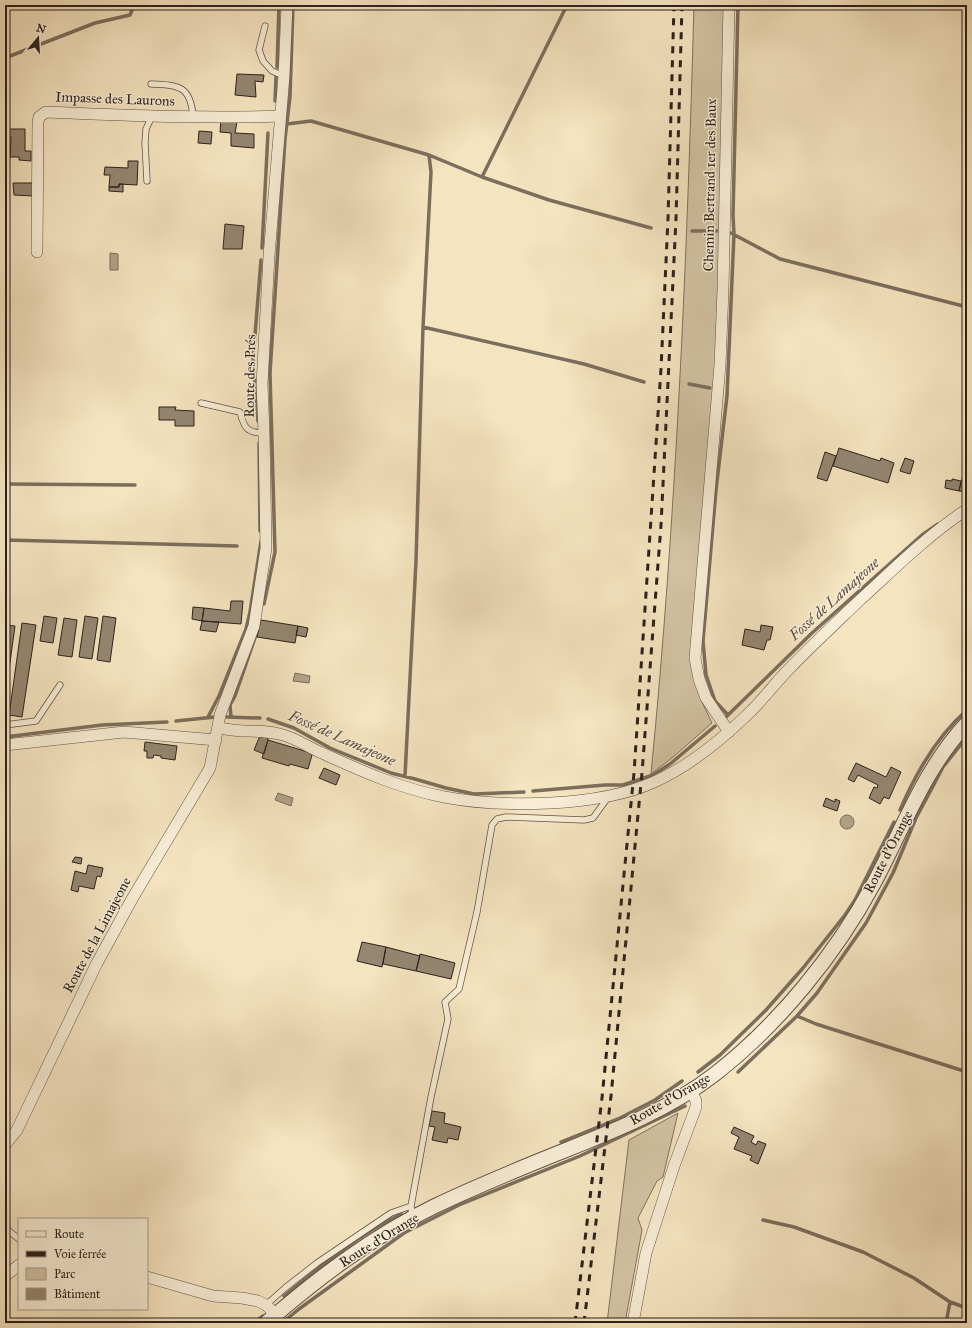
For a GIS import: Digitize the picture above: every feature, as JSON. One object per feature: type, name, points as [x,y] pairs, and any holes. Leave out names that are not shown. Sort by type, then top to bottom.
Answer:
[{"type":"street","name":"Route des Prés","points":[[216,740],[220,715],[254,626],[266,548],[262,384],[269,256],[284,76],[287,5]]},
{"type":"street","name":"Chemin Bertrand 1er des Baux","points":[[729,5],[720,365],[695,658],[699,679],[706,698],[729,732]]},
{"type":"street","name":"Impasse des Laurons","points":[[37,252],[38,122],[39,117],[46,112],[232,118],[280,116]]},
{"type":"street","points":[[218,728],[244,731],[265,731],[285,735],[355,768],[398,784],[443,797],[488,803],[563,802],[609,796],[632,791],[667,775],[704,752],[729,732],[750,712],[774,684],[817,640],[939,528],[963,512],[967,511]]},
{"type":"street","name":"Route d'Orange","points":[[270,1314],[411,1212],[434,1206],[535,1162],[593,1140],[656,1110],[691,1090],[716,1073],[765,1029],[793,998],[820,966],[853,920],[941,754],[967,723]]},
{"type":"street","points":[[5,745],[124,732],[216,740]]},
{"type":"street","name":"Route de la Limajeone","points":[[5,1145],[17,1130],[97,963],[128,905],[210,768],[216,740]]},
{"type":"street","points":[[633,1323],[646,1254],[674,1166],[696,1107],[696,1101],[691,1090]]},
{"type":"street","points":[[5,1276],[18,1266]]},
{"type":"street","points":[[148,1277],[213,1296],[242,1298],[258,1301],[270,1314]]},
{"type":"lane","points":[[265,26],[259,50],[263,61],[272,71],[284,76]]},
{"type":"lane","points":[[152,84],[175,85],[185,91],[192,106],[193,117]]},
{"type":"lane","points":[[146,181],[146,129],[152,116]]},
{"type":"lane","points":[[201,403],[240,412],[243,425],[254,433],[264,433]]},
{"type":"lane","points":[[5,725],[36,721],[60,685]]},
{"type":"lane","points":[[411,1212],[431,1097],[448,1019],[445,1002],[459,990],[476,912],[492,825],[497,819],[506,818],[584,820],[592,818],[609,796]]},
{"type":"lane","points":[[5,1228],[18,1237]]},
{"type":"green space","points":[[694,5],[727,5],[719,324],[697,592],[702,702],[712,723],[651,774],[660,678],[674,486],[688,198]]},
{"type":"green space","points":[[678,1113],[663,1177],[657,1181],[638,1218],[642,1230],[625,1323],[607,1323],[629,1140]]},
{"type":"shaded area","points":[[110,253],[118,254],[118,270],[110,270]]},
{"type":"shaded area","points":[[295,673],[310,676],[309,683],[293,681]]},
{"type":"shaded area","points":[[278,793],[293,798],[291,806],[275,800]]},
{"type":"shaded area","points":[[847,815],[852,817],[854,822],[852,827],[847,829],[842,827],[840,822],[842,817]]},
{"type":"building","points":[[237,74],[264,75],[263,82],[255,81],[256,97],[235,95]]},
{"type":"building","points":[[221,119],[237,122],[235,133],[254,134],[254,148],[231,146],[231,133],[220,132]]},
{"type":"building","points":[[5,129],[25,129],[25,151],[31,151],[31,161],[19,160],[19,157],[10,157],[11,137],[5,137]]},
{"type":"building","points":[[199,131],[212,132],[211,144],[198,143]]},
{"type":"building","points":[[128,161],[138,161],[137,185],[119,184],[119,187],[109,187],[110,175],[104,175],[105,167],[128,168]]},
{"type":"building","points":[[13,183],[33,183],[33,196],[14,195]]},
{"type":"building","points":[[119,184],[123,184],[123,192],[109,191],[109,187],[119,187]]},
{"type":"building","points":[[225,224],[244,226],[242,249],[223,249]]},
{"type":"building","points":[[159,407],[176,407],[175,410],[194,411],[194,426],[175,426],[175,420],[159,420]]},
{"type":"building","points":[[839,448],[880,461],[881,458],[894,463],[888,483],[833,466]]},
{"type":"building","points":[[825,452],[836,456],[827,481],[817,478]]},
{"type":"building","points":[[905,458],[914,461],[910,474],[900,471]]},
{"type":"building","points":[[964,471],[967,472],[967,492],[959,491]]},
{"type":"building","points":[[952,479],[961,481],[959,491],[945,488],[946,480],[952,481]]},
{"type":"building","points":[[231,601],[243,601],[241,624],[202,621],[204,608],[230,611]]},
{"type":"building","points":[[193,607],[204,608],[202,621],[192,619]]},
{"type":"building","points":[[44,616],[57,618],[53,643],[40,641]]},
{"type":"building","points":[[85,616],[98,618],[92,659],[79,657]]},
{"type":"building","points":[[103,616],[116,618],[110,662],[97,660]]},
{"type":"building","points":[[64,618],[77,620],[72,657],[58,655]]},
{"type":"building","points":[[261,620],[298,626],[295,643],[257,637]]},
{"type":"building","points":[[202,621],[219,622],[216,632],[200,630]]},
{"type":"building","points":[[22,623],[36,625],[22,717],[9,715]]},
{"type":"building","points":[[5,625],[15,626],[5,699]]},
{"type":"building","points":[[761,625],[773,627],[770,640],[767,640],[764,650],[742,645],[745,629],[760,632]]},
{"type":"building","points":[[298,626],[308,628],[306,637],[296,635]]},
{"type":"building","points":[[267,736],[268,740],[264,754],[254,750],[259,738]]},
{"type":"building","points":[[268,740],[308,752],[312,755],[308,769],[290,764],[289,766],[262,758]]},
{"type":"building","points":[[145,742],[177,746],[175,760],[161,758],[161,756],[154,755],[153,758],[147,758],[147,751],[144,751]]},
{"type":"building","points":[[856,763],[886,777],[891,767],[901,772],[889,799],[884,797],[880,804],[869,798],[874,787],[877,788],[878,785],[858,775],[854,782],[848,779]]},
{"type":"building","points":[[324,768],[340,775],[336,785],[319,778]]},
{"type":"building","points":[[826,798],[835,802],[835,799],[840,801],[837,811],[823,806]]},
{"type":"building","points":[[75,857],[82,858],[81,864],[72,862]]},
{"type":"building","points":[[88,865],[103,868],[101,877],[97,876],[94,889],[79,886],[78,892],[71,890],[75,871],[86,874]]},
{"type":"building","points":[[362,942],[386,947],[382,967],[357,961]]},
{"type":"building","points":[[386,947],[420,956],[416,971],[383,964]]},
{"type":"building","points":[[420,954],[455,963],[451,979],[416,971]]},
{"type":"building","points":[[432,1111],[445,1113],[444,1123],[461,1127],[458,1140],[448,1138],[447,1143],[432,1140],[435,1127],[429,1126]]},
{"type":"building","points":[[734,1127],[754,1136],[751,1142],[756,1145],[758,1141],[766,1144],[758,1164],[750,1160],[752,1156],[734,1149],[739,1137],[731,1133]]},
{"type":"waterway","points":[[5,58],[95,23],[130,15],[134,5]]},
{"type":"waterway","points":[[277,67],[279,5]]},
{"type":"waterway","points":[[264,604],[275,552],[270,373],[285,139],[290,97],[293,5]]},
{"type":"waterway","points":[[287,124],[311,121],[429,155],[482,177],[567,5]]},
{"type":"waterway","points":[[728,715],[715,701],[706,675],[703,641],[716,490],[727,396],[734,234],[733,215],[738,5]]},
{"type":"waterway","points":[[275,101],[276,77]]},
{"type":"waterway","points":[[262,248],[268,133]]},
{"type":"waterway","points":[[405,776],[416,561],[423,327],[431,172],[429,155]]},
{"type":"waterway","points":[[482,177],[549,200],[651,228]]},
{"type":"waterway","points":[[692,231],[717,231]]},
{"type":"waterway","points":[[731,233],[780,259],[967,307]]},
{"type":"waterway","points":[[258,421],[253,360],[261,260]]},
{"type":"waterway","points":[[423,327],[584,364],[644,382]]},
{"type":"waterway","points":[[689,384],[710,388]]},
{"type":"waterway","points":[[259,443],[260,531]]},
{"type":"waterway","points":[[5,484],[135,485]]},
{"type":"waterway","name":"Fossé de Lamajeone","points":[[726,717],[812,633],[922,535],[938,524]]},
{"type":"waterway","points":[[5,540],[237,546]]},
{"type":"waterway","points":[[208,717],[219,696],[246,629],[261,541]]},
{"type":"waterway","points":[[231,717],[230,705],[235,696],[257,632]]},
{"type":"waterway","points":[[900,810],[928,756],[946,731],[967,710]]},
{"type":"waterway","name":"Fossé de Lamajeone","points":[[176,721],[215,717]]},
{"type":"waterway","name":"Fossé de Lamajeone","points":[[227,717],[260,718]]},
{"type":"waterway","name":"Fossé de Lamajeone","points":[[268,719],[294,728],[330,748],[391,773],[474,794],[524,792]]},
{"type":"waterway","name":"Fossé de Lamajeone","points":[[5,737],[102,725],[167,722]]},
{"type":"waterway","name":"Fossé de Lamajeone","points":[[533,791],[623,785],[653,775],[670,764],[715,726]]},
{"type":"waterway","points":[[738,1072],[797,1016],[817,993],[866,923],[893,873],[916,818],[943,767],[967,737]]},
{"type":"waterway","points":[[698,1072],[720,1055],[766,1010],[803,968],[845,915],[855,900],[894,822]]},
{"type":"waterway","points":[[797,1016],[816,1024],[967,1072]]},
{"type":"waterway","points":[[561,1142],[620,1118],[655,1100],[682,1081]]},
{"type":"waterway","points":[[282,1323],[404,1233],[459,1205],[580,1156],[685,1106]]},
{"type":"waterway","points":[[284,1296],[355,1241],[401,1214]]},
{"type":"waterway","points":[[763,1220],[794,1227],[863,1252],[914,1278],[950,1302],[967,1308]]},
{"type":"waterway","points":[[946,1323],[950,1302]]},
{"type":"waterway","points":[[254,1323],[263,1316]]},
{"type":"railway","points":[[575,1323],[602,1098],[634,773],[661,369],[668,219],[674,5]]},
{"type":"railway","points":[[584,1323],[611,1096],[642,773],[661,525],[676,219],[682,5]]}]
